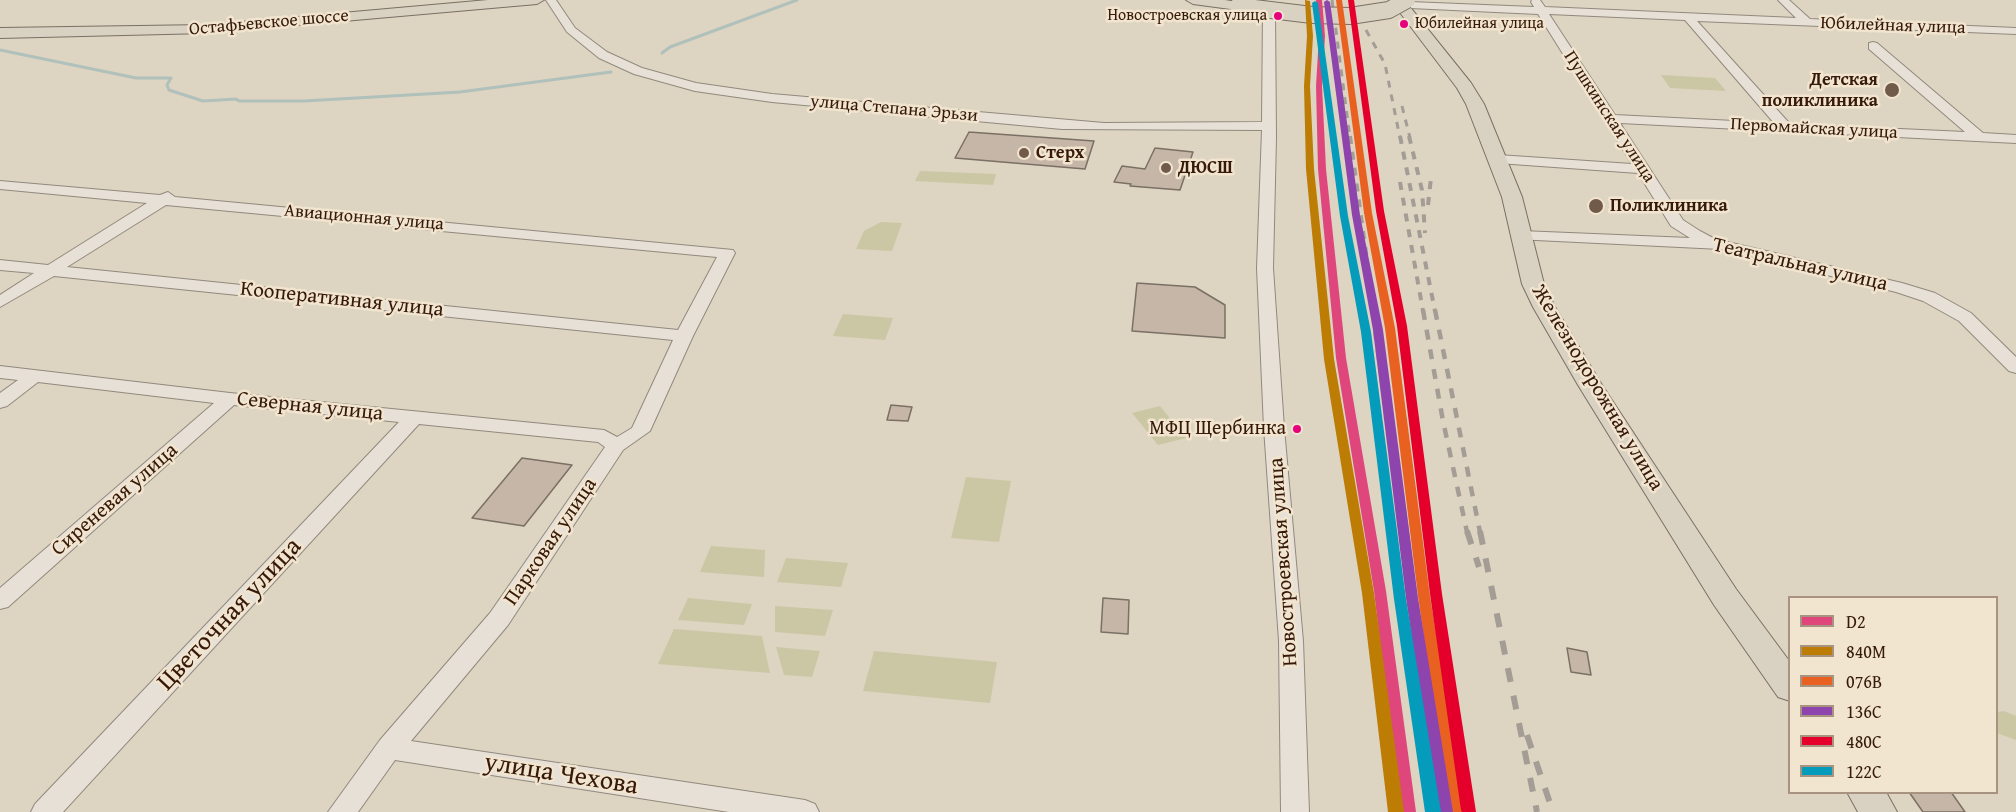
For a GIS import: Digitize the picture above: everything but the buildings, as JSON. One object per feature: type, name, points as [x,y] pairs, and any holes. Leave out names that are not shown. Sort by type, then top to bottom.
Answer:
[{"type":"main road","name":"Остафьевское шоссе","points":[[0,32],[190,26],[483,0]]},
{"type":"main road","name":"Остафьевское шоссе","points":[[0,32],[207,29],[537,0]]},
{"type":"main road","points":[[1193,0],[1335,16],[1382,12],[1400,6],[1402,3]]},
{"type":"main road","name":"Железнодорожная улица","points":[[1402,3],[1465,87],[1475,104],[1512,197],[1533,284],[1585,377],[1725,597],[1788,685]]},
{"type":"main road","points":[[1866,794],[1879,812]]},
{"type":"street","name":"улица Степана Эрьзи","points":[[552,0],[575,34],[603,55],[638,71],[695,87],[772,98],[1084,127],[1268,126]]},
{"type":"street","points":[[1244,0],[1251,1]]},
{"type":"street","points":[[1783,0],[1807,22]]},
{"type":"street","name":"Новостроевская улица","points":[[1251,1],[1265,5],[1269,10],[1265,268],[1274,428],[1291,641],[1295,812]]},
{"type":"street","name":"Юбилейная улица","points":[[1402,3],[1537,5],[1688,16],[2016,31]]},
{"type":"street","name":"Пушкинская улица","points":[[1537,5],[1677,223],[1694,234],[1721,244]]},
{"type":"street","points":[[1688,16],[1786,128]]},
{"type":"street","points":[[1872,46],[1979,137]]},
{"type":"street","name":"Первомайская улица","points":[[1612,119],[2016,139]]},
{"type":"street","points":[[1498,159],[1643,169]]},
{"type":"street","name":"Авиационная улица","points":[[0,185],[727,252]]},
{"type":"street","points":[[0,302],[182,189]]},
{"type":"street","name":"Театральная улица","points":[[1521,236],[1721,244],[1929,297],[1965,317],[2016,367]]},
{"type":"street","name":"Парковая улица","points":[[342,812],[389,748],[499,619],[616,446],[640,431],[684,336],[727,252]]},
{"type":"street","name":"Кооперативная улица","points":[[0,266],[684,336]]},
{"type":"street","name":"Северная улица","points":[[0,372],[230,399],[604,435],[616,446]]},
{"type":"street","points":[[0,402],[36,375]]},
{"type":"street","name":"Сиреневая улица","points":[[0,601],[230,399]]},
{"type":"street","name":"Цветочная улица","points":[[45,812],[414,417]]},
{"type":"street","name":"улица Чехова","points":[[389,748],[795,811]]},
{"type":"shaded area","points":[[1661,75],[1715,78],[1726,91],[1670,88]]},
{"type":"shaded area","points":[[920,171],[996,174],[993,185],[915,181]]},
{"type":"shaded area","points":[[881,222],[902,223],[892,251],[856,249],[864,231]]},
{"type":"shaded area","points":[[843,314],[893,318],[885,340],[833,336]]},
{"type":"shaded area","points":[[1160,406],[1186,438],[1158,445],[1132,413]]},
{"type":"shaded area","points":[[966,477],[1011,481],[999,542],[951,538]]},
{"type":"shaded area","points":[[711,546],[765,550],[764,577],[700,572]]},
{"type":"shaded area","points":[[786,558],[848,563],[841,587],[777,582]]},
{"type":"shaded area","points":[[688,598],[752,604],[744,625],[678,620]]},
{"type":"shaded area","points":[[775,606],[833,610],[825,636],[775,632]]},
{"type":"shaded area","points":[[674,629],[762,636],[770,673],[658,664]]},
{"type":"shaded area","points":[[776,647],[820,651],[812,677],[784,675]]},
{"type":"shaded area","points":[[874,651],[997,662],[990,703],[863,691]]},
{"type":"shaded area","points":[[2004,711],[2016,716],[2016,740],[1998,733],[1998,712]]},
{"type":"waterway","points":[[662,53],[670,47],[797,0]]},
{"type":"waterway","points":[[0,50],[136,78],[171,78],[167,85],[169,90],[203,101],[236,99],[239,101],[304,101],[460,92],[611,72]]},
{"type":"railway","points":[[1332,0],[1350,138]]},
{"type":"railway","points":[[1366,30],[1385,64],[1400,138]]},
{"type":"railway","points":[[1402,106],[1410,138]]},
{"type":"railway","points":[[1350,136],[1374,311]]},
{"type":"railway","points":[[1400,136],[1435,311]]},
{"type":"railway","points":[[1409,136],[1422,190],[1425,233]]},
{"type":"railway","points":[[1428,205],[1431,178]]},
{"type":"railway","points":[[1400,182],[1423,311]]},
{"type":"railway","points":[[1374,310],[1404,532]]},
{"type":"railway","points":[[1423,310],[1443,421],[1467,532]]},
{"type":"railway","points":[[1435,310],[1480,532]]},
{"type":"railway","points":[[1404,531],[1442,812]]},
{"type":"railway","points":[[1467,531],[1479,567]]},
{"type":"railway","points":[[1480,531],[1537,812]]},
{"type":"railway","points":[[1527,735],[1553,812]]},
{"type":"transit line","name":"D2","points":[[1319,0],[1322,36],[1319,86],[1322,169],[1341,358],[1380,591],[1408,812]]},
{"type":"transit line","name":"076В","points":[[1339,0],[1368,213],[1390,328],[1424,596],[1457,812]]},
{"type":"transit line","name":"480С","points":[[1351,0],[1380,211],[1402,326],[1436,594],[1469,810]]},
{"type":"transit line","name":"840М","points":[[1307,1],[1310,36],[1307,86],[1310,169],[1329,359],[1368,593],[1396,812]]},
{"type":"transit line","name":"136С","points":[[1327,2],[1356,215],[1378,330],[1412,598],[1445,812]]},
{"type":"transit line","name":"122С","points":[[1315,3],[1344,216],[1366,332],[1400,599],[1433,812]]},
{"type":"place","name":"Новостроевская улица","points":[[1278,16]]},
{"type":"place","name":"Юбилейная улица","points":[[1404,24]]},
{"type":"place","name":"Детская поликлиника","points":[[1892,90]]},
{"type":"place","name":"Стерх","points":[[1024,153]]},
{"type":"place","name":"ДЮСШ","points":[[1166,168]]},
{"type":"place","name":"Поликлиника","points":[[1596,206]]},
{"type":"place","name":"МФЦ Щербинка","points":[[1297,429]]}]
